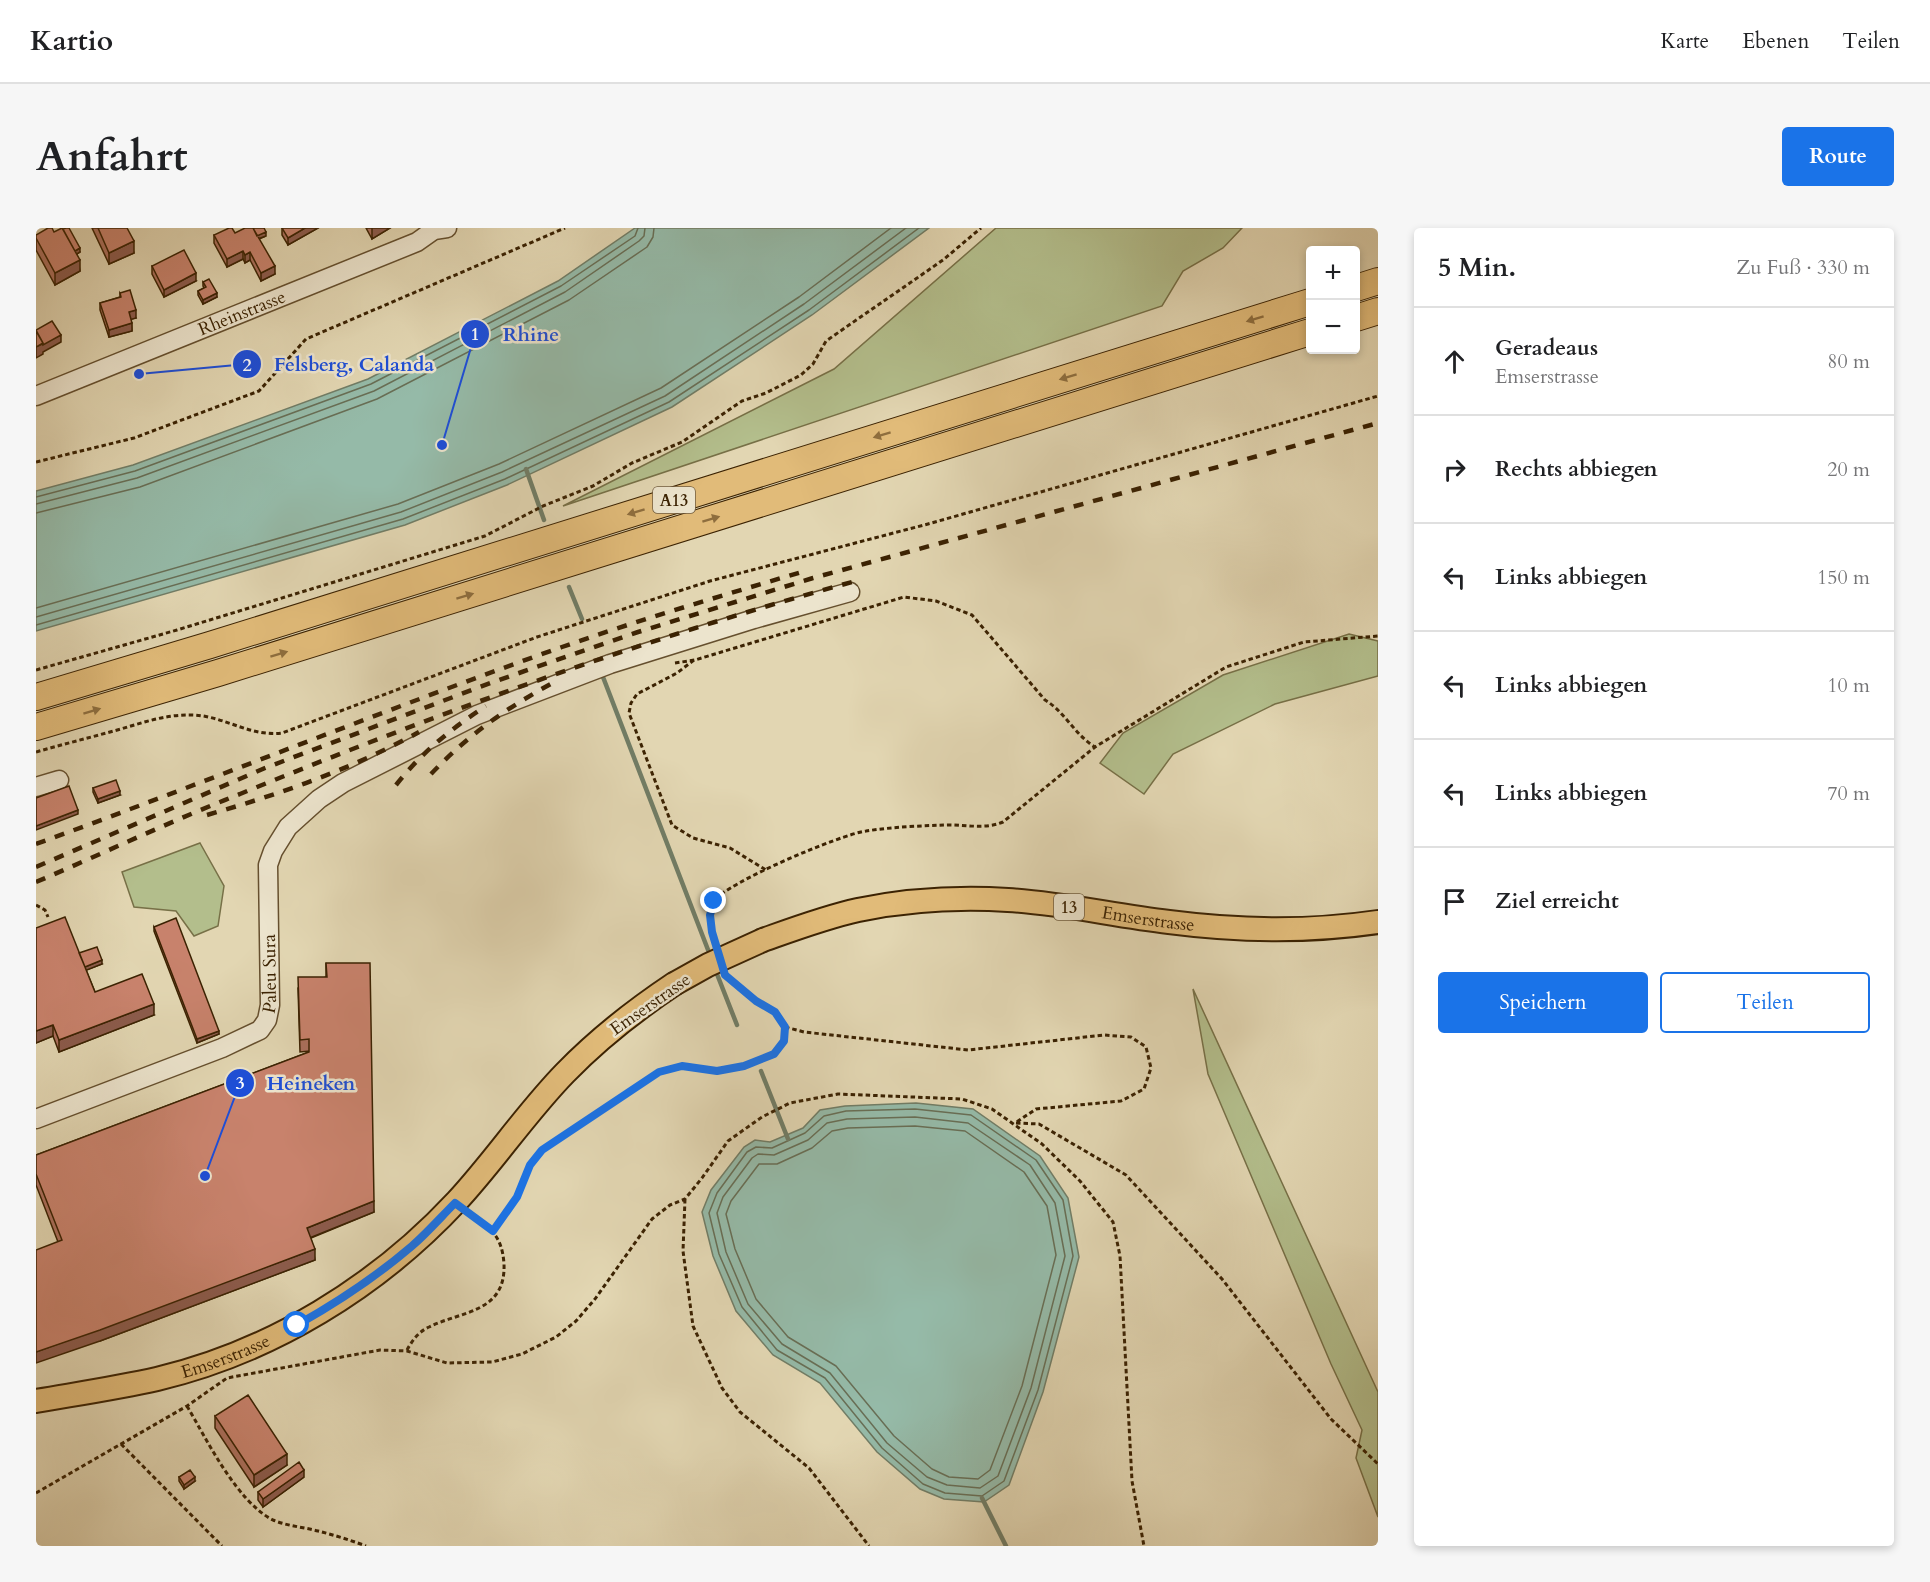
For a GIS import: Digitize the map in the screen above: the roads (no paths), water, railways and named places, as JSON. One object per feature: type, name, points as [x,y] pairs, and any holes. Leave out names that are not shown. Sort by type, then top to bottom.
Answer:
[{"type":"highway","points":[[1360,287],[1378,281]]},
{"type":"highway","name":"A13","points":[[36,697],[222,642],[1306,304]]},
{"type":"highway","points":[[1360,317],[1378,311]]},
{"type":"highway","name":"A13","points":[[36,727],[218,673],[1306,334]]},
{"type":"main road","name":"Emserstrasse","points":[[36,1401],[157,1379],[231,1355],[265,1341],[325,1310],[382,1270],[414,1244],[455,1203],[564,1074],[619,1024],[674,984],[708,965],[763,940],[859,910],[934,900],[974,899],[1043,903],[1170,922],[1256,929],[1313,928],[1378,922]]},
{"type":"street","name":"Rheinstrasse","points":[[36,396],[417,242],[438,229]]},
{"type":"street","name":"Paleu Sura","points":[[36,1119],[222,1048],[260,1030],[267,1020],[270,1005],[268,865],[273,851],[288,827],[319,799],[343,783],[477,716],[610,664],[850,592]]},
{"type":"street","points":[[36,787],[59,780]]},
{"type":"water","points":[[635,228],[929,228],[812,315],[672,407],[507,485],[405,525],[36,631],[36,491],[133,465],[368,379],[558,281]]},
{"type":"water","points":[[916,1103],[973,1109],[1040,1156],[1068,1198],[1079,1257],[1043,1392],[1009,1485],[984,1502],[944,1499],[920,1489],[877,1452],[820,1383],[773,1355],[736,1311],[713,1256],[702,1212],[711,1190],[744,1147],[755,1140],[770,1142],[803,1128],[820,1110],[845,1106]]},
{"type":"waterway","points":[[526,469],[544,520]]},
{"type":"waterway","points":[[569,587],[582,619]]},
{"type":"waterway","points":[[603,677],[710,955]]},
{"type":"waterway","points":[[715,969],[737,1025]]},
{"type":"waterway","points":[[761,1071],[788,1139]]},
{"type":"waterway","points":[[982,1498],[1006,1546]]},
{"type":"railway","points":[[36,867],[265,768],[493,682],[638,632],[813,578],[1378,423]]},
{"type":"railway","points":[[36,844],[562,647],[805,571]]},
{"type":"railway","points":[[36,882],[214,804],[467,706],[697,628],[852,582]]},
{"type":"railway","points":[[431,774],[460,746],[490,722],[558,680]]},
{"type":"railway","points":[[396,785],[438,742],[486,706]]},
{"type":"railway","points":[[207,815],[315,780],[368,758],[419,732]]},
{"type":"place","name":"Felsberg, Calanda","points":[[139,374]]},
{"type":"place","name":"Rhine","points":[[442,445]]},
{"type":"place","name":"Heineken","points":[[205,1176]]}]
